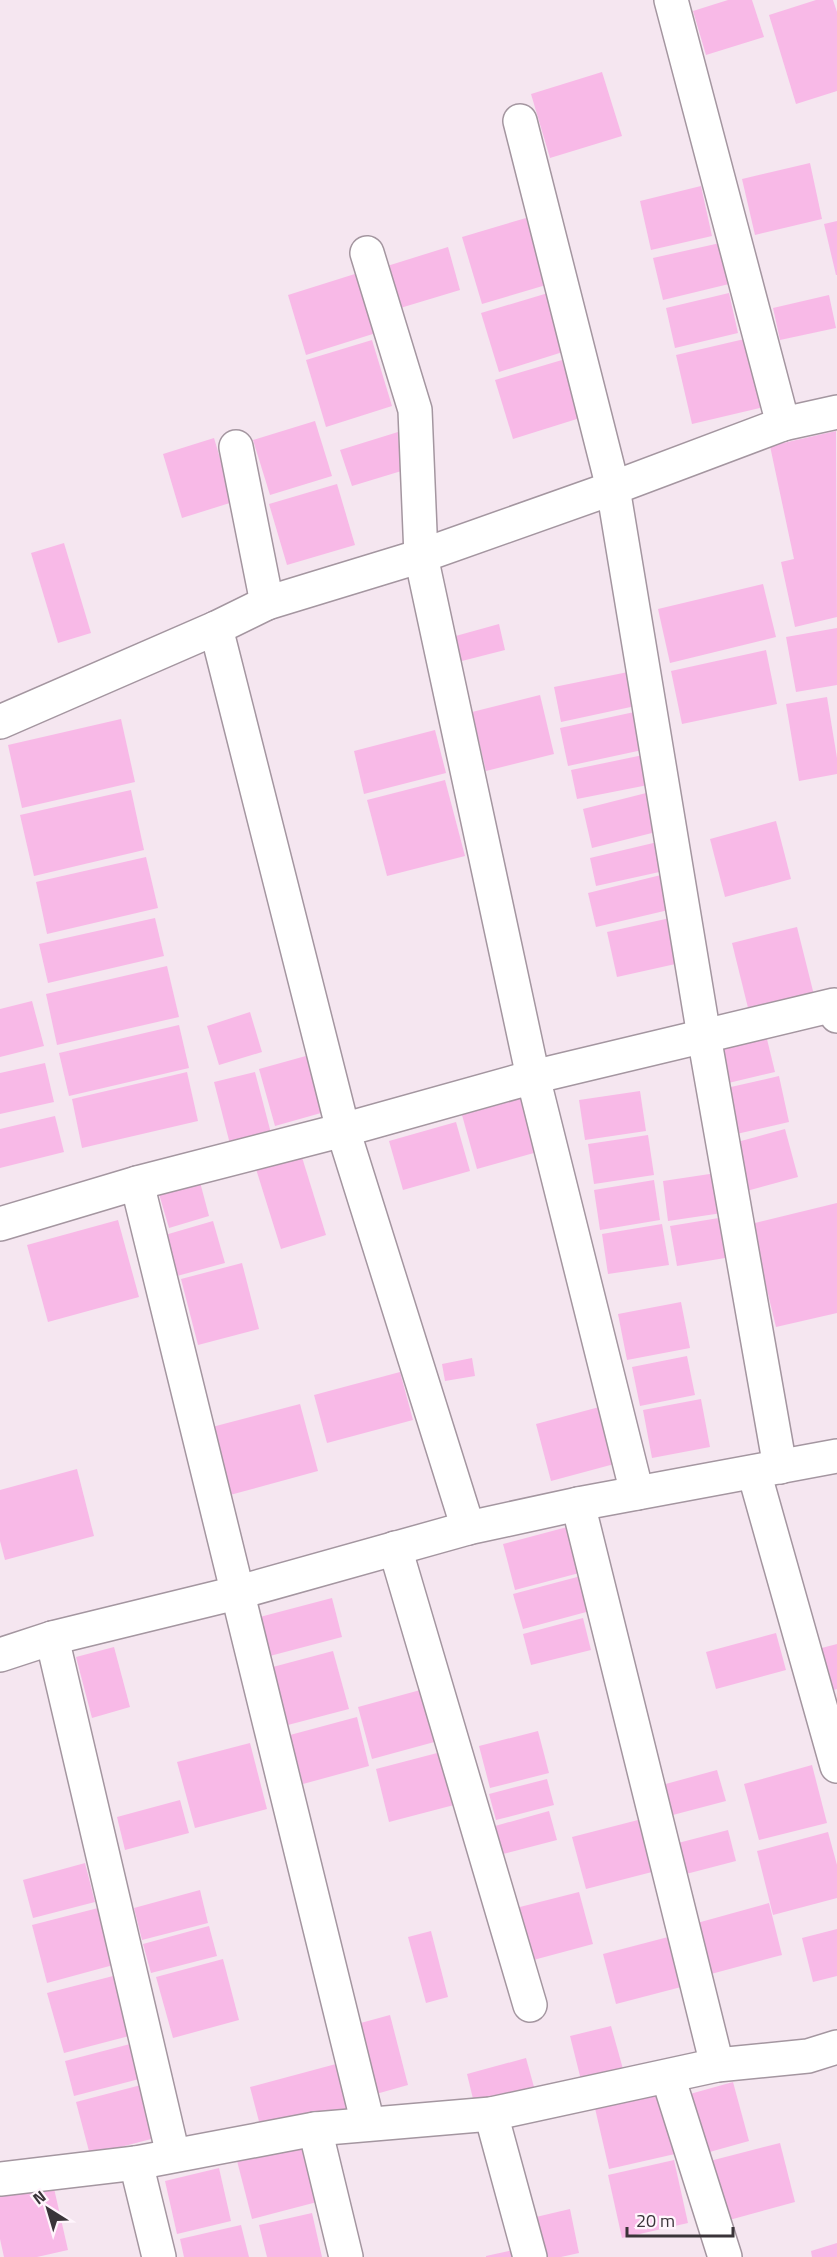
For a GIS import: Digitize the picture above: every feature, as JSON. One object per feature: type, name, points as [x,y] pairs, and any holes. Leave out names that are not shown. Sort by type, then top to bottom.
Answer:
[{"type":"street","points":[[671,0],[783,424]]},
{"type":"street","points":[[520,121],[613,489],[704,1036],[767,1469],[837,1766]]},
{"type":"street","points":[[367,253],[415,410],[421,556],[533,1077],[638,1493]]},
{"type":"street","points":[[0,722],[216,628],[267,603],[421,556],[613,489],[783,424],[837,412]]},
{"type":"street","points":[[236,447],[267,603]]},
{"type":"street","points":[[216,628],[343,1130],[468,1528]]},
{"type":"street","points":[[0,1224],[137,1183],[343,1130],[533,1077],[834,1005],[837,1016]]},
{"type":"street","points":[[137,1183],[368,2124]]},
{"type":"street","points":[[0,1654],[52,1638],[236,1593],[468,1528],[578,1504],[837,1456]]},
{"type":"street","points":[[578,1504],[717,2065]]},
{"type":"street","points":[[395,1548],[530,2005]]},
{"type":"street","points":[[52,1638],[173,2155]]},
{"type":"street","points":[[0,2179],[136,2163],[315,2129],[491,2114],[717,2065],[808,2056],[837,2047]]},
{"type":"street","points":[[668,2077],[725,2257]]},
{"type":"street","points":[[491,2114],[530,2257]]},
{"type":"street","points":[[315,2129],[346,2257]]},
{"type":"street","points":[[136,2163],[159,2257]]},
{"type":"building","points":[[728,0],[752,0],[764,37],[706,55],[693,11]]},
{"type":"building","points":[[816,0],[833,0],[837,12],[837,91],[796,104],[769,15]]},
{"type":"building","points":[[602,72],[622,136],[550,158],[531,94]]},
{"type":"building","points":[[810,163],[822,219],[755,235],[742,179]]},
{"type":"building","points":[[701,186],[712,236],[651,250],[640,201]]},
{"type":"building","points":[[526,218],[546,285],[482,304],[462,237]]},
{"type":"building","points":[[837,221],[837,275],[836,275],[824,224]]},
{"type":"building","points":[[720,243],[729,284],[663,300],[653,258]]},
{"type":"building","points":[[448,247],[460,290],[397,309],[384,267]]},
{"type":"building","points":[[358,273],[376,333],[306,355],[288,295]]},
{"type":"building","points":[[548,293],[566,351],[499,372],[481,313]]},
{"type":"building","points":[[729,293],[738,333],[675,348],[666,308]]},
{"type":"building","points":[[829,295],[836,328],[780,340],[773,308]]},
{"type":"building","points":[[753,337],[768,406],[692,424],[676,355]]},
{"type":"building","points":[[372,340],[392,406],[326,427],[306,360]]},
{"type":"building","points":[[562,360],[580,418],[513,439],[495,380]]},
{"type":"building","points":[[315,421],[332,476],[270,495],[253,440]]},
{"type":"building","points":[[836,431],[837,617],[795,627],[781,562],[794,559],[770,446]]},
{"type":"building","points":[[398,432],[408,469],[352,486],[340,450]]},
{"type":"building","points":[[214,438],[233,502],[182,518],[163,454]]},
{"type":"building","points":[[337,484],[355,545],[287,565],[269,504]]},
{"type":"building","points":[[64,543],[91,633],[58,643],[31,553]]},
{"type":"building","points":[[763,584],[776,637],[670,663],[658,609]]},
{"type":"building","points":[[499,624],[505,650],[458,662],[452,637]]},
{"type":"building","points":[[837,628],[837,685],[796,692],[786,637]]},
{"type":"building","points":[[766,650],[777,704],[682,724],[671,671]]},
{"type":"building","points":[[633,671],[640,705],[561,722],[554,687]]},
{"type":"building","points":[[540,695],[554,754],[486,771],[472,712]]},
{"type":"building","points":[[827,697],[837,758],[837,774],[799,781],[786,704]]},
{"type":"building","points":[[639,711],[647,749],[568,766],[560,728]]},
{"type":"building","points":[[121,719],[135,782],[22,808],[8,745]]},
{"type":"building","points":[[435,730],[446,773],[364,794],[354,751]]},
{"type":"building","points":[[648,754],[653,784],[577,799],[571,770]]},
{"type":"building","points":[[445,780],[465,856],[387,876],[367,800]]},
{"type":"building","points":[[131,790],[144,850],[34,876],[20,815]]},
{"type":"building","points":[[658,790],[668,829],[592,848],[583,809]]},
{"type":"building","points":[[776,821],[791,879],[725,897],[710,839]]},
{"type":"building","points":[[666,840],[673,869],[596,886],[590,858]]},
{"type":"building","points":[[146,857],[158,908],[47,934],[36,882]]},
{"type":"building","points":[[669,873],[677,908],[596,927],[588,893]]},
{"type":"building","points":[[679,916],[689,961],[617,977],[607,932]]},
{"type":"building","points":[[155,918],[164,956],[48,983],[39,944]]},
{"type":"building","points":[[797,927],[815,999],[750,1016],[732,943]]},
{"type":"building","points":[[167,966],[179,1017],[57,1045],[46,994]]},
{"type":"building","points":[[32,1001],[44,1046],[0,1057],[0,1009]]},
{"type":"building","points":[[250,1012],[262,1052],[219,1065],[207,1026]]},
{"type":"building","points":[[179,1025],[189,1068],[69,1096],[59,1053]]},
{"type":"building","points":[[766,1035],[775,1072],[720,1085],[711,1049]]},
{"type":"building","points":[[313,1054],[328,1111],[275,1126],[259,1069]]},
{"type":"building","points":[[45,1063],[54,1102],[0,1114],[0,1073]]},
{"type":"building","points":[[187,1072],[198,1121],[82,1148],[72,1099]]},
{"type":"building","points":[[255,1072],[272,1137],[231,1148],[214,1082]]},
{"type":"building","points":[[779,1076],[789,1122],[732,1135],[722,1089]]},
{"type":"building","points":[[640,1091],[646,1131],[585,1140],[579,1100]]},
{"type":"building","points":[[533,1095],[548,1149],[477,1169],[462,1115]]},
{"type":"building","points":[[55,1116],[64,1152],[0,1168],[0,1129]]},
{"type":"building","points":[[456,1122],[470,1171],[403,1190],[389,1141]]},
{"type":"building","points":[[785,1129],[798,1177],[743,1192],[730,1144]]},
{"type":"building","points":[[648,1135],[654,1175],[594,1184],[588,1144]]},
{"type":"building","points":[[301,1154],[326,1235],[281,1249],[256,1169]]},
{"type":"building","points":[[723,1172],[729,1212],[668,1221],[663,1181]]},
{"type":"building","points":[[654,1180],[660,1220],[600,1230],[594,1190]]},
{"type":"building","points":[[200,1182],[209,1216],[169,1228],[159,1194]]},
{"type":"building","points":[[837,1203],[837,1313],[776,1327],[751,1224]]},
{"type":"building","points":[[731,1216],[737,1256],[677,1266],[670,1226]]},
{"type":"building","points":[[118,1220],[139,1297],[48,1322],[27,1245]]},
{"type":"building","points":[[213,1221],[225,1263],[177,1276],[165,1235]]},
{"type":"building","points":[[662,1224],[669,1265],[608,1274],[602,1234]]},
{"type":"building","points":[[242,1263],[259,1329],[198,1345],[181,1279]]},
{"type":"building","points":[[681,1302],[690,1348],[627,1360],[618,1314]]},
{"type":"building","points":[[687,1356],[695,1395],[640,1406],[632,1367]]},
{"type":"building","points":[[472,1358],[475,1376],[445,1381],[442,1364]]},
{"type":"building","points":[[400,1372],[413,1420],[327,1443],[314,1395]]},
{"type":"building","points":[[701,1399],[710,1447],[652,1458],[643,1410]]},
{"type":"building","points":[[300,1404],[318,1471],[230,1495],[212,1427]]},
{"type":"building","points":[[603,1406],[618,1463],[551,1481],[536,1424]]},
{"type":"building","points":[[77,1469],[94,1536],[5,1560],[0,1541],[0,1490]]},
{"type":"building","points":[[571,1526],[583,1572],[515,1590],[503,1544]]},
{"type":"building","points":[[581,1576],[590,1611],[523,1629],[513,1594]]},
{"type":"building","points":[[332,1598],[342,1637],[266,1657],[256,1618]]},
{"type":"building","points":[[583,1618],[591,1650],[531,1665],[523,1634]]},
{"type":"building","points":[[776,1633],[786,1670],[716,1689],[706,1652]]},
{"type":"building","points":[[837,1644],[837,1689],[825,1693],[814,1650]]},
{"type":"building","points":[[114,1647],[130,1707],[92,1718],[76,1657]]},
{"type":"building","points":[[333,1651],[349,1709],[284,1726],[269,1668]]},
{"type":"building","points":[[424,1689],[438,1741],[372,1759],[358,1707]]},
{"type":"building","points":[[357,1717],[369,1766],[303,1784],[290,1735]]},
{"type":"building","points":[[538,1731],[549,1773],[490,1788],[479,1746]]},
{"type":"building","points":[[250,1743],[267,1809],[195,1828],[177,1762]]},
{"type":"building","points":[[441,1752],[454,1805],[389,1822],[376,1769]]},
{"type":"building","points":[[812,1765],[827,1823],[759,1840],[744,1784]]},
{"type":"building","points":[[717,1770],[726,1801],[669,1816],[662,1785]]},
{"type":"building","points":[[547,1779],[554,1805],[496,1820],[489,1794]]},
{"type":"building","points":[[180,1800],[189,1833],[125,1850],[117,1817]]},
{"type":"building","points":[[549,1811],[557,1840],[495,1856],[488,1828]]},
{"type":"building","points":[[638,1820],[652,1872],[586,1889],[572,1837]]},
{"type":"building","points":[[728,1830],[736,1861],[686,1874],[678,1843]]},
{"type":"building","points":[[828,1832],[837,1865],[837,1898],[773,1915],[757,1851]]},
{"type":"building","points":[[85,1863],[95,1902],[33,1918],[23,1880]]},
{"type":"building","points":[[200,1890],[208,1923],[142,1940],[134,1908]]},
{"type":"building","points":[[579,1892],[593,1944],[526,1962],[512,1909]]},
{"type":"building","points":[[769,1903],[782,1955],[711,1974],[697,1923]]},
{"type":"building","points":[[102,1907],[117,1964],[47,1983],[32,1925]]},
{"type":"building","points":[[209,1926],[217,1956],[151,1973],[143,1944]]},
{"type":"building","points":[[837,1929],[837,1976],[813,1982],[802,1938]]},
{"type":"building","points":[[431,1931],[448,1997],[426,2003],[408,1937]]},
{"type":"building","points":[[672,1936],[685,1986],[616,2004],[603,1954]]},
{"type":"building","points":[[223,1959],[239,2020],[173,2038],[156,1977]]},
{"type":"building","points":[[117,1975],[133,2035],[64,2053],[47,1993]]},
{"type":"building","points":[[390,2015],[408,2085],[376,2094],[357,2024]]},
{"type":"building","points":[[611,2026],[623,2069],[581,2080],[570,2036]]},
{"type":"building","points":[[134,2043],[143,2078],[74,2096],[65,2061]]},
{"type":"building","points":[[526,2058],[534,2087],[474,2103],[467,2074]]},
{"type":"building","points":[[336,2064],[348,2111],[262,2133],[250,2087]]},
{"type":"building","points":[[733,2082],[749,2141],[706,2153],[690,2094]]},
{"type":"building","points":[[141,2085],[155,2138],[90,2155],[76,2102]]},
{"type":"building","points":[[661,2088],[675,2154],[609,2169],[594,2104]]},
{"type":"building","points":[[300,2140],[317,2202],[252,2219],[236,2157]]},
{"type":"building","points":[[780,2143],[795,2202],[722,2222],[706,2162]]},
{"type":"building","points":[[674,2160],[688,2223],[622,2238],[608,2175]]},
{"type":"building","points":[[219,2168],[231,2221],[177,2234],[165,2181]]},
{"type":"building","points":[[53,2184],[68,2250],[37,2257],[4,2257],[0,2239],[0,2196]]},
{"type":"building","points":[[570,2209],[579,2253],[561,2257],[545,2257],[536,2217]]},
{"type":"building","points":[[312,2213],[322,2257],[267,2257],[259,2225]]},
{"type":"building","points":[[241,2225],[249,2257],[184,2257],[180,2239]]},
{"type":"building","points":[[837,2243],[837,2257],[812,2257],[811,2251]]},
{"type":"building","points":[[514,2250],[516,2257],[486,2257],[486,2256]]}]
